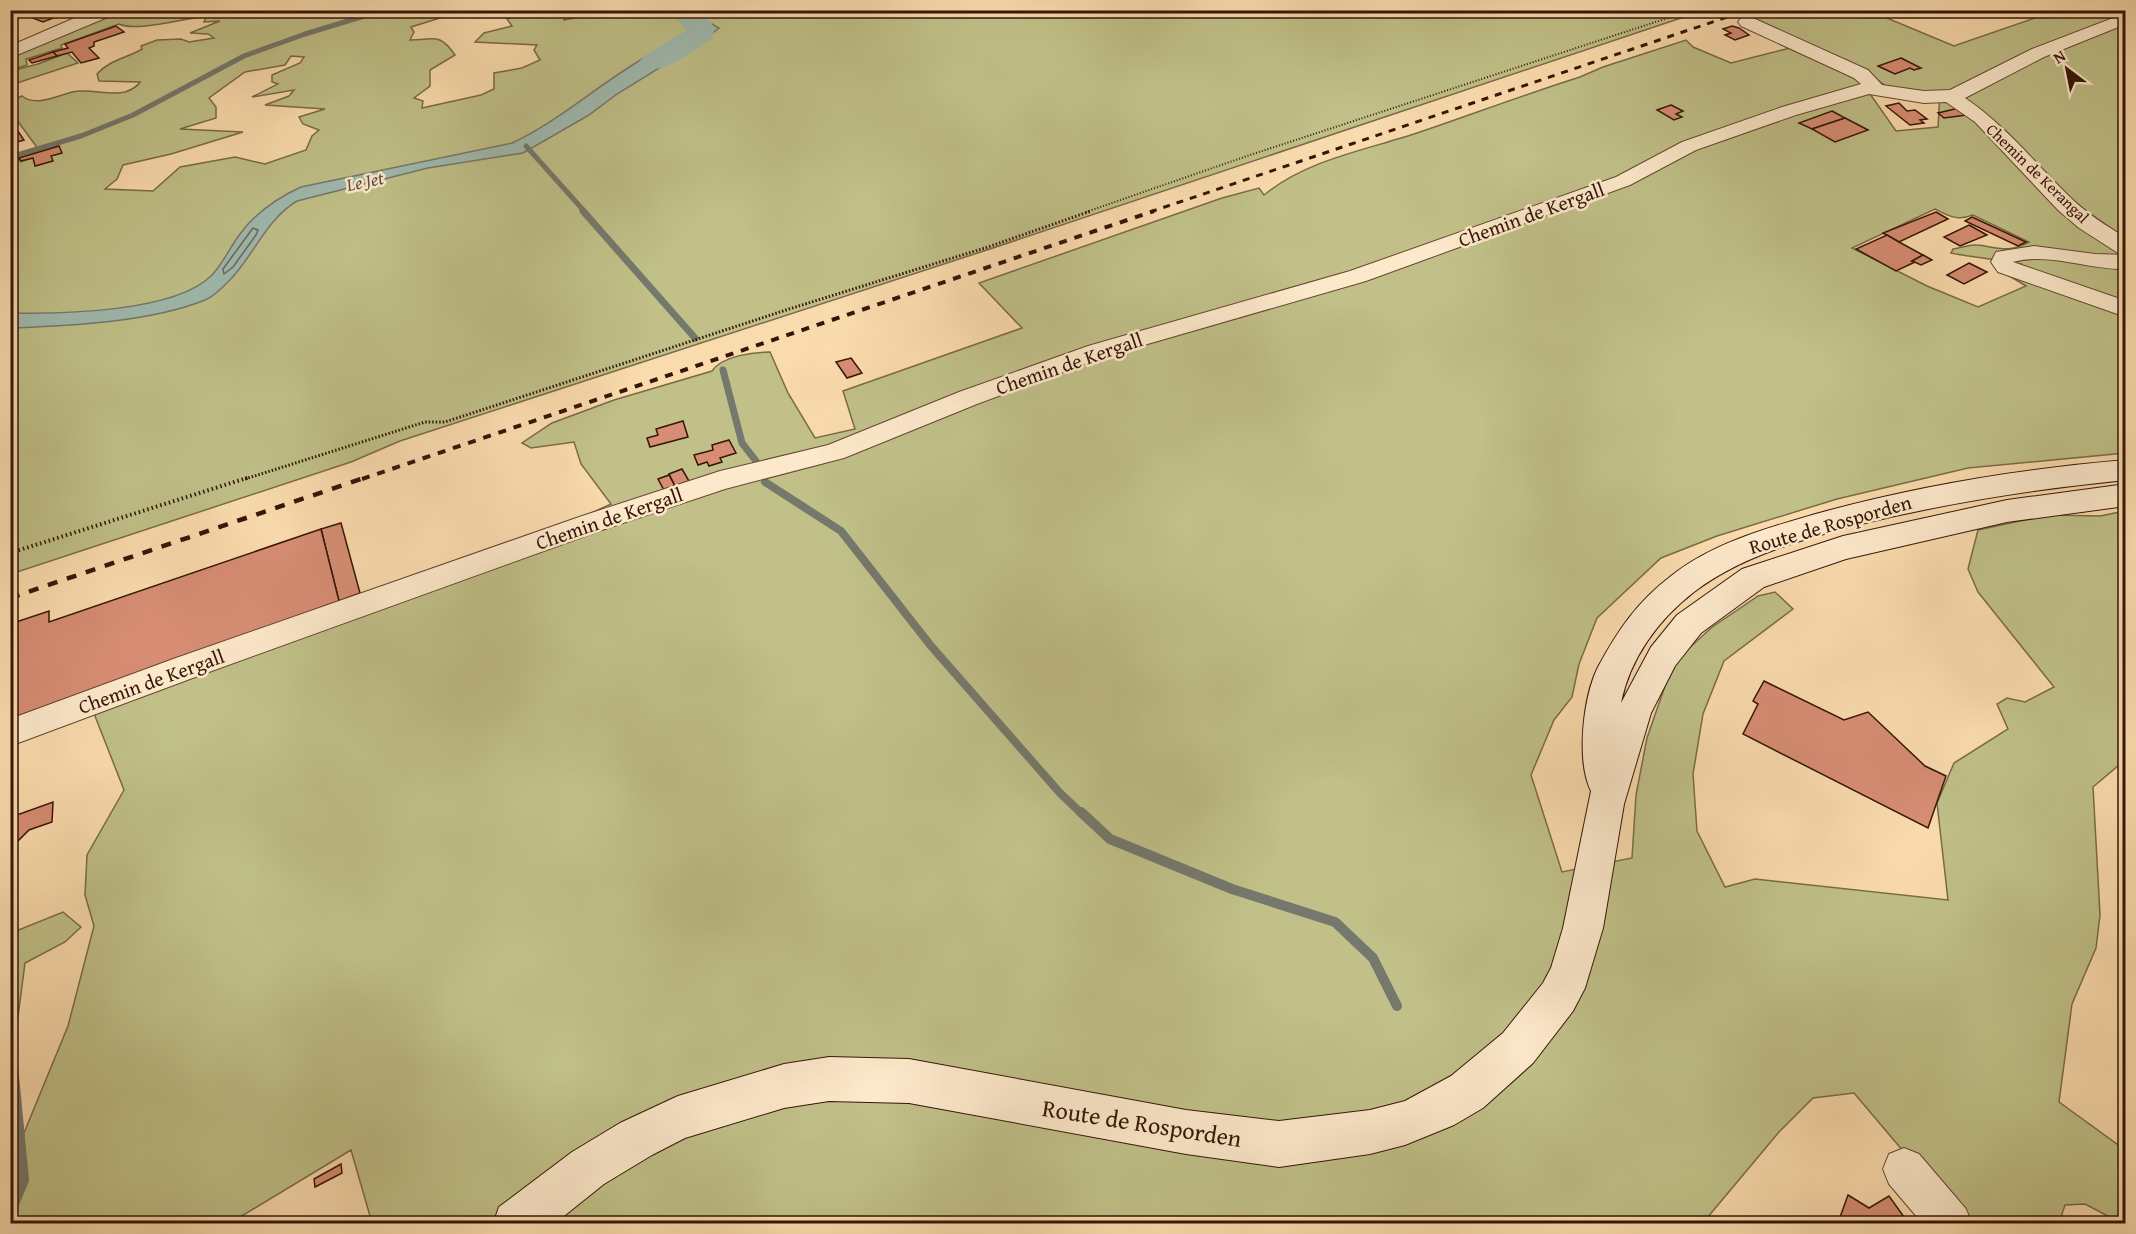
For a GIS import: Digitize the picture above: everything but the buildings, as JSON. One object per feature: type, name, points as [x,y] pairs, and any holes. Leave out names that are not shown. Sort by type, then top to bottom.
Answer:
[{"type":"main road","name":"Route de Rosporden","points":[[1605,804],[1600,725],[1601,707],[1609,679],[1623,649],[1645,618],[1661,600],[1684,583],[1730,555],[1759,541],[1851,515],[1962,489],[2024,480],[2126,470]]},
{"type":"main road","name":"Route de Rosporden","points":[[516,1224],[588,1168],[636,1139],[678,1118],[784,1086],[829,1079],[909,1081],[1154,1127],[1233,1140],[1279,1144],[1370,1132],[1405,1123],[1438,1109],[1467,1092],[1518,1048],[1558,997],[1570,974],[1583,928],[1605,804],[1634,712],[1663,657],[1689,624],[1754,578],[1843,548],[1946,523],[2067,501],[2126,495]]},
{"type":"street","points":[[10,53],[109,10]]},
{"type":"street","name":"Chemin de Kergall","points":[[10,733],[571,531],[720,481],[835,452],[968,398],[1097,351],[1358,276],[1623,181],[1689,146],[1841,94],[1862,89],[1915,96],[1951,97],[2038,53],[2126,18]]},
{"type":"street","points":[[1747,21],[1861,74],[1877,90]]},
{"type":"street","name":"Chemin de Kerangal","points":[[1951,97],[1982,118],[2066,205],[2087,223],[2126,248]]},
{"type":"street","points":[[2126,262],[2044,253],[2011,254],[2004,257],[2002,262],[2006,267],[2068,287],[2126,310]]},
{"type":"street","points":[[1904,1169],[1951,1224]]},
{"type":"path","points":[[10,553],[425,422],[445,422],[786,309],[988,247],[1250,155],[1692,10]]},
{"type":"green space","points":[[612,10],[1702,11],[990,249],[400,441],[351,462],[11,574],[11,161],[18,159],[21,162],[32,158],[36,146],[11,112],[11,101],[22,96],[33,101],[40,101],[78,91],[119,93],[127,91],[136,87],[140,82],[99,81],[97,74],[113,62],[142,49],[141,46],[157,40],[181,39],[189,42],[214,38],[208,34],[190,33],[220,21],[204,22],[206,18],[202,17],[136,27],[119,24],[61,45],[62,48],[26,59],[27,65],[11,70],[11,57],[121,11],[480,11],[456,13],[411,27],[414,32],[410,40],[440,40],[455,55],[430,70],[430,86],[414,98],[423,101],[422,108],[481,95],[494,89],[494,73],[522,68],[540,60],[534,50],[537,45],[475,42],[484,33],[512,26],[507,19],[532,11],[565,11],[564,20]],"holes":[[[291,56],[304,57],[300,63],[272,75],[272,82],[278,84],[252,97],[294,90],[289,96],[265,105],[325,109],[299,117],[303,124],[319,130],[312,136],[306,150],[265,164],[235,157],[180,167],[153,191],[105,189],[117,179],[123,165],[171,154],[243,132],[180,129],[216,118],[216,107],[209,98],[245,72],[285,65]]]},
{"type":"green space","points":[[1776,11],[1870,11],[1954,46],[2055,11],[2125,11],[2125,453],[1968,468],[1837,499],[1717,536],[1661,558],[1597,618],[1579,664],[1572,697],[1554,720],[1531,775],[1562,872],[1632,858],[1636,795],[1647,738],[1673,663],[1711,628],[1758,596],[1775,592],[1793,609],[1724,661],[1703,714],[1693,774],[1697,831],[1725,887],[1755,879],[1948,900],[1937,803],[1954,763],[2008,729],[1997,704],[2007,698],[2025,702],[2054,687],[1978,592],[1968,569],[1978,530],[2048,515],[2100,516],[2125,511],[2125,760],[2093,787],[2100,915],[2096,948],[2072,1004],[2059,1102],[2125,1150],[2125,1223],[2085,1204],[2065,1205],[2059,1223],[1964,1223],[1854,1093],[1813,1098],[1779,1132],[1702,1224],[372,1223],[351,1150],[230,1223],[11,1224],[10,1167],[68,1026],[94,926],[85,895],[87,855],[124,790],[93,711],[433,585],[611,504],[581,464],[574,442],[531,448],[522,443],[552,423],[614,400],[712,371],[730,358],[770,352],[788,393],[815,438],[855,429],[843,391],[1022,328],[979,283],[1222,198],[1259,188],[1264,195],[1299,172],[1319,164],[1420,132],[1686,40],[1693,47],[1731,63],[1790,48],[1861,81],[1896,131],[1938,127],[1940,93],[1890,89],[1865,71],[1752,19]],"holes":[[[1935,209],[1958,218],[1973,215],[2029,242],[2009,249],[1971,245],[1953,249],[1951,253],[2021,264],[2006,274],[2026,286],[1978,307],[1927,286],[1852,248]]]},
{"type":"green space","points":[[67,53],[78,63],[11,85],[11,71]]},
{"type":"green space","points":[[63,912],[81,927],[65,942],[25,963],[13,1055],[11,1056],[11,933]]},
{"type":"water","points":[[707,21],[719,28],[703,41],[617,94],[589,115],[523,153],[428,168],[297,201],[276,218],[227,283],[205,300],[160,313],[110,322],[11,328],[11,311],[12,313],[59,313],[117,308],[145,304],[194,288],[211,276],[253,219],[268,206],[292,191],[301,187],[512,143],[546,124],[644,58],[677,43],[691,29],[688,25]]},
{"type":"waterway","points":[[10,165],[17,155],[81,136],[133,115],[244,56],[305,34],[384,10]]},
{"type":"waterway","name":"Le Jet","points":[[654,62],[700,34],[698,23],[682,10]]},
{"type":"waterway","points":[[526,146],[585,212]]},
{"type":"waterway","points":[[583,211],[695,338]]},
{"type":"waterway","points":[[723,370],[742,443],[756,461]]},
{"type":"waterway","points":[[765,482],[841,531],[931,646],[1060,793],[1082,814]]},
{"type":"waterway","points":[[1081,812],[1110,839],[1232,889],[1335,922],[1373,958],[1397,1006]]},
{"type":"waterway","points":[[10,1034],[24,1180],[10,1214]]},
{"type":"railway","points":[[1150,212],[1748,10]]},
{"type":"railway","points":[[362,479],[1154,211]]},
{"type":"railway","points":[[10,598],[367,477]]}]
